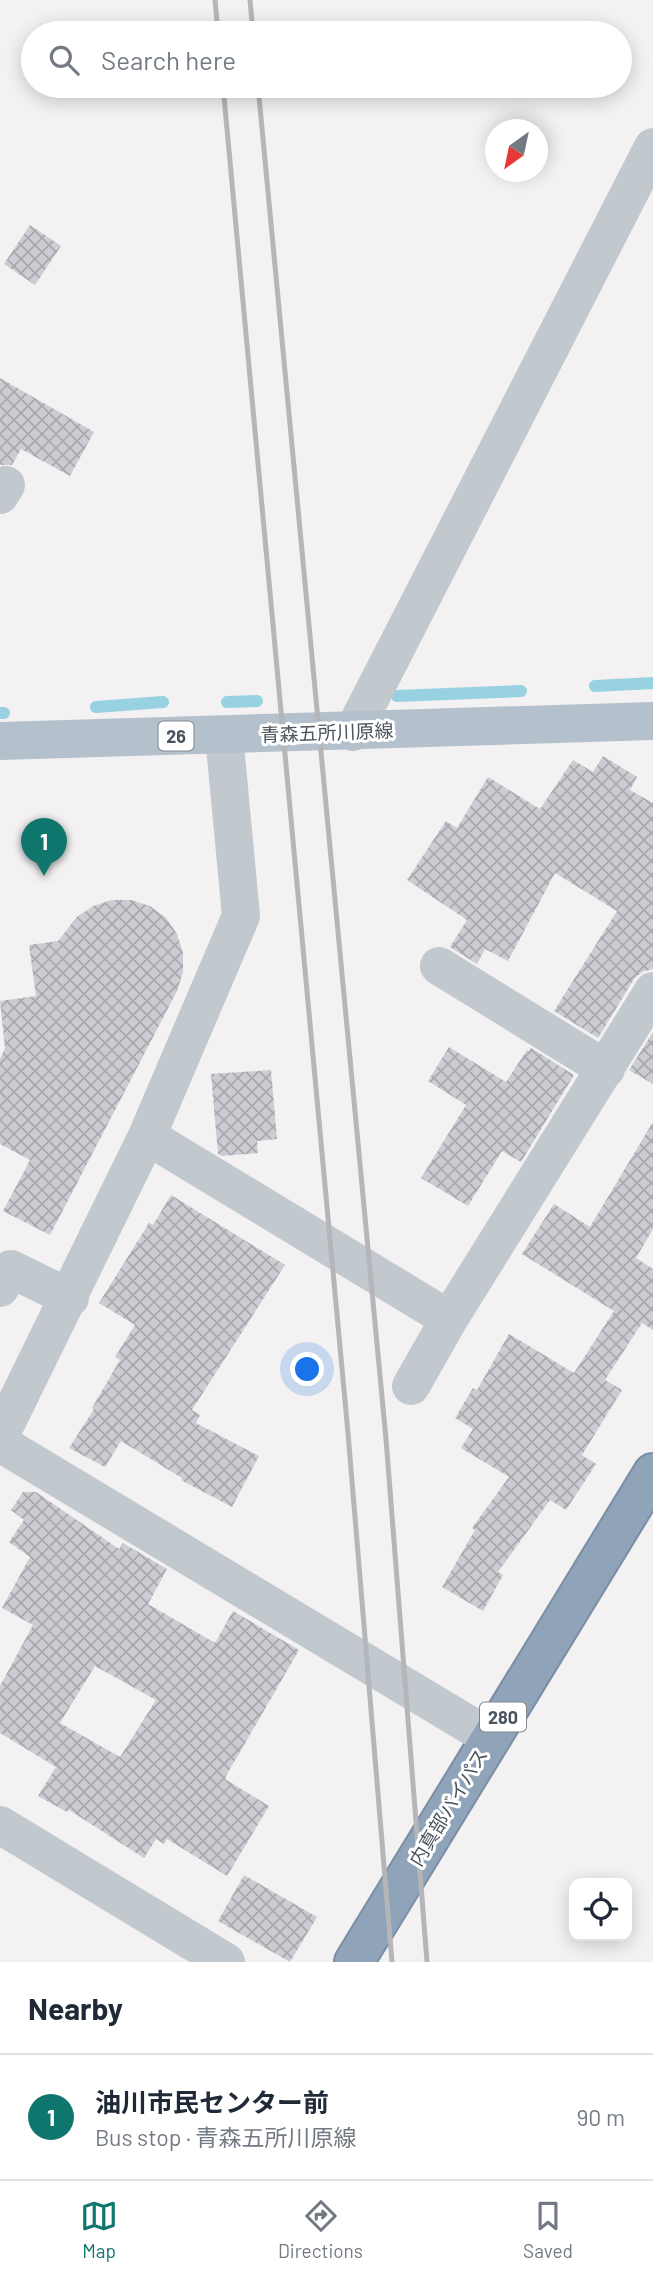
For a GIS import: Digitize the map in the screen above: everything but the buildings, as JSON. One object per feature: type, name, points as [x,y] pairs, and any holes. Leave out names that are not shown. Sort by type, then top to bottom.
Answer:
[{"type":"highway","name":"内真部バイパス","points":[[354,1962],[653,1473]]},
{"type":"main road","name":"青森五所川原線","points":[[0,741],[653,721]]},
{"type":"street","points":[[353,732],[653,147]]},
{"type":"street","points":[[0,1436],[147,1136],[241,916],[224,735]]},
{"type":"street","points":[[439,966],[606,1069]]},
{"type":"street","points":[[411,1386],[449,1319],[653,991]]},
{"type":"street","points":[[147,1136],[449,1319]]},
{"type":"street","points":[[0,1288],[11,1269],[70,1297]]},
{"type":"street","points":[[0,1443],[491,1738]]},
{"type":"street","points":[[0,1825],[226,1962]]},
{"type":"waterway","points":[[595,686],[653,683]]},
{"type":"waterway","points":[[397,696],[521,691]]},
{"type":"waterway","points":[[227,702],[257,701]]},
{"type":"waterway","points":[[96,707],[163,702]]},
{"type":"railway","points":[[215,0],[217,21]]},
{"type":"railway","points":[[250,0],[252,21]]},
{"type":"railway","points":[[224,98],[348,1433],[392,1962]]},
{"type":"railway","points":[[259,98],[386,1439],[427,1962]]},
{"type":"place","name":"油川市民センター前","points":[[44,876]]}]
